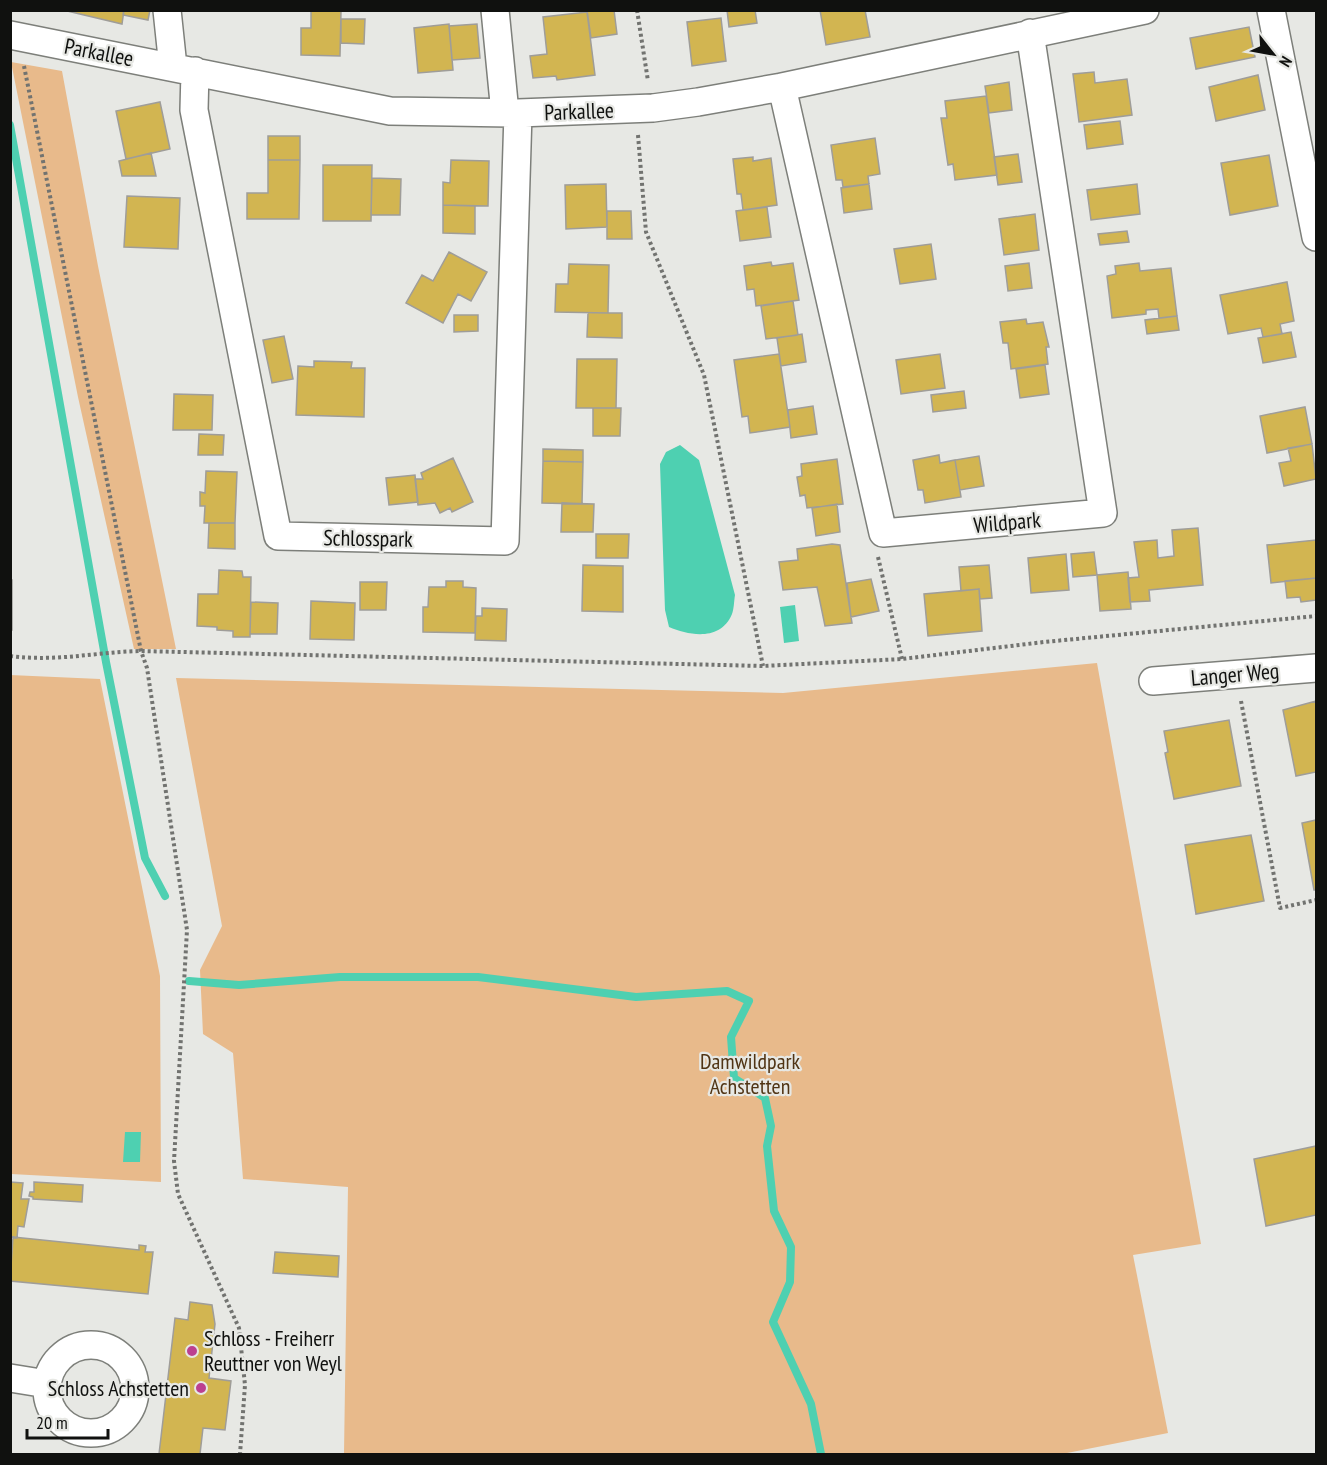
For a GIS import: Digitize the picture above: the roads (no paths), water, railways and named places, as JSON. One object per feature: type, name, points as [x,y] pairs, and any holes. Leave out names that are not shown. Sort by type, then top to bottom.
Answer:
[{"type":"street","points":[[167,10],[184,69]]},
{"type":"street","points":[[495,10],[511,113]]},
{"type":"street","name":"Parkallee","points":[[18,37],[390,111],[511,113],[644,109],[782,87],[1145,10]]},
{"type":"street","points":[[1271,10],[1317,237]]},
{"type":"street","name":"Wildpark","points":[[782,87],[883,533],[1103,513],[1030,33]]},
{"type":"street","name":"Schlosspark","points":[[184,69],[278,536],[504,541],[511,113]]},
{"type":"street","name":"Langer Weg","points":[[1153,681],[1317,668]]},
{"type":"street","points":[[10,1378],[47,1384]]},
{"type":"waterway","points":[[10,125],[106,662],[145,858],[165,896]]},
{"type":"waterway","points":[[189,981],[239,985],[340,977],[478,977],[636,997],[727,991],[749,1001],[731,1037],[734,1078],[765,1098],[771,1126],[767,1146],[774,1211],[791,1247],[790,1282],[773,1322],[811,1404],[821,1454]]},
{"type":"place","name":"Schloss - Freiherr Reuttner von Weyl","points":[[192,1351]]},
{"type":"place","name":"Schloss Achstetten","points":[[201,1388]]},
{"type":"park label","name":"Damwildpark Achstetten","points":[[750,1074]]}]
